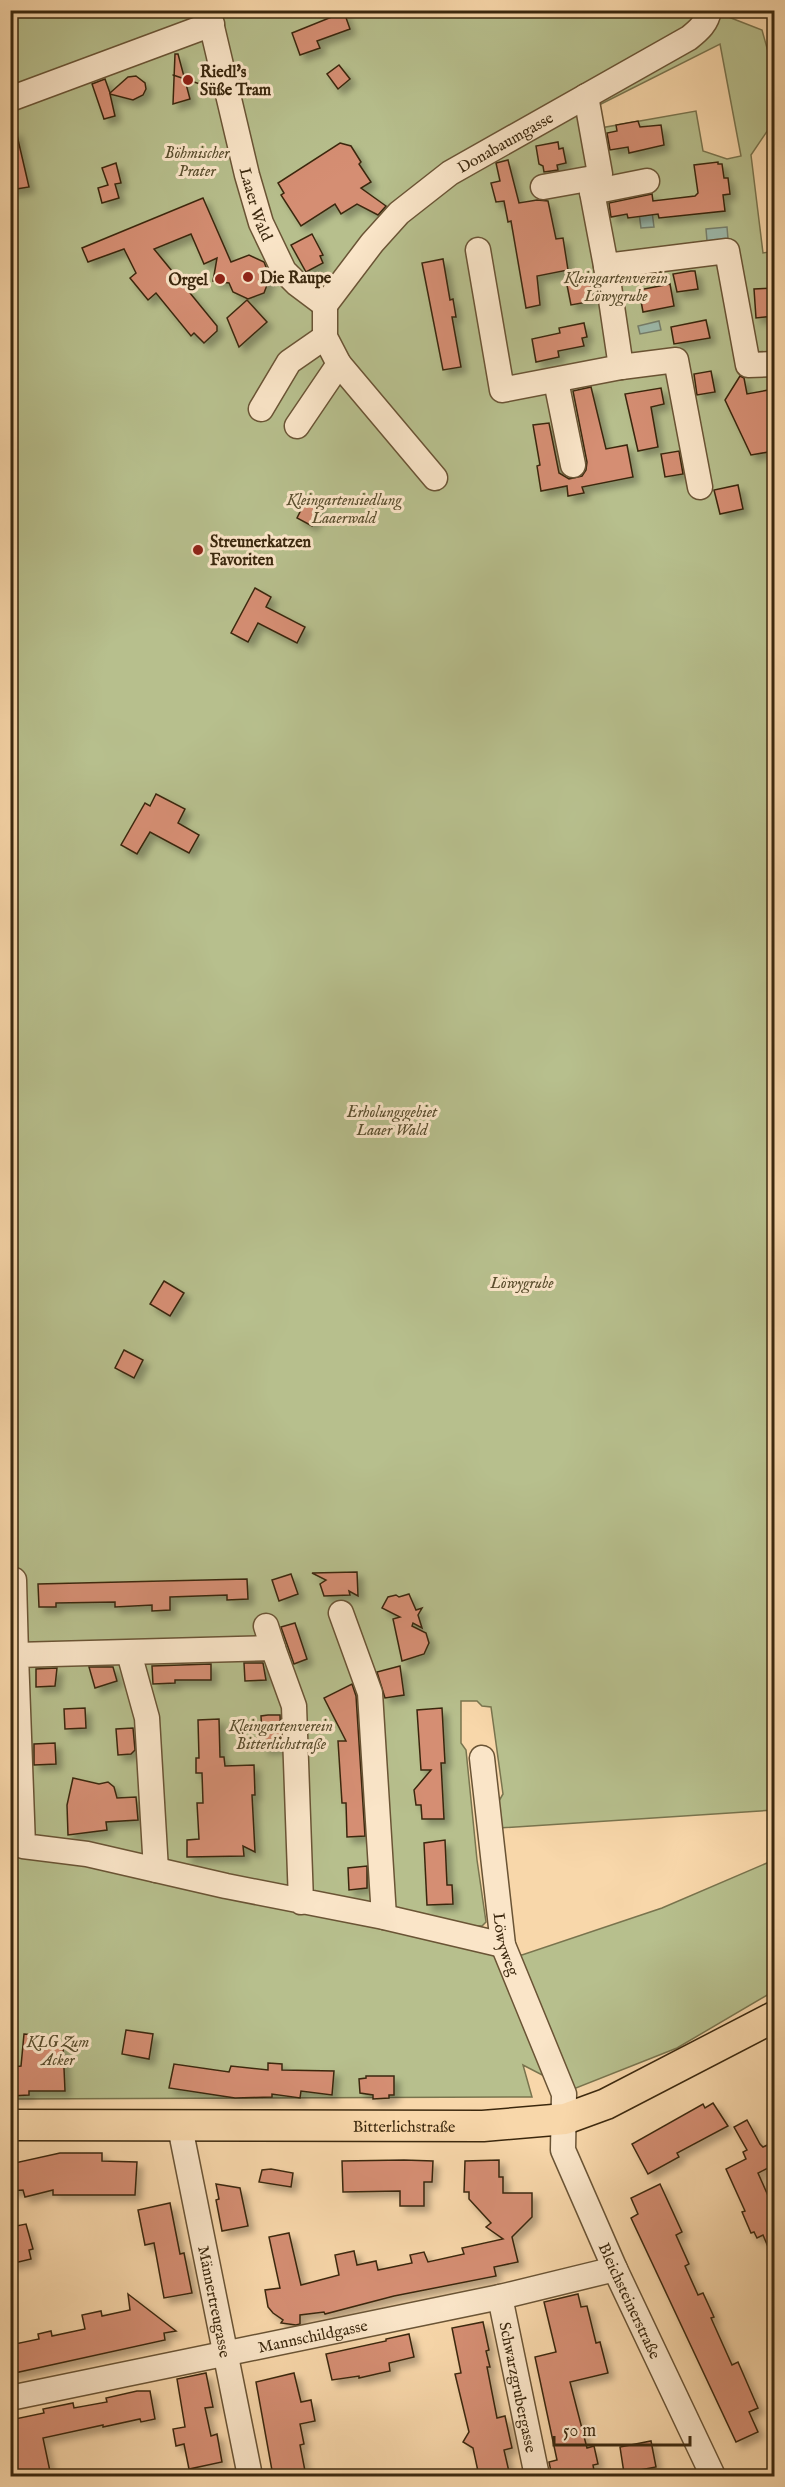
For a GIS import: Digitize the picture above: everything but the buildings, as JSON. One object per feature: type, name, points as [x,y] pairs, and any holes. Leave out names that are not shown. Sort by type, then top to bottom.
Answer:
[{"type":"main road","name":"Bitterlichstraße","points":[[10,2125],[483,2126],[565,2119],[606,2104],[774,2017]]},
{"type":"street","name":"Donabaumgasse","points":[[325,305],[372,243],[399,213],[450,173],[689,38],[700,29],[709,10]]},
{"type":"street","points":[[10,99],[210,17]]},
{"type":"street","name":"Laaer Wald","points":[[210,17],[247,175],[261,223],[284,271],[325,305]]},
{"type":"street","points":[[586,96],[600,174],[595,185],[621,367]]},
{"type":"street","points":[[543,187],[647,182]]},
{"type":"street","points":[[478,250],[502,390],[621,367],[676,360],[700,487]]},
{"type":"street","points":[[606,266],[727,251],[748,365],[774,364]]},
{"type":"street","points":[[325,305],[325,337],[339,364],[435,478]]},
{"type":"street","points":[[261,409],[289,363],[325,337]]},
{"type":"street","points":[[297,426],[339,364]]},
{"type":"street","points":[[556,381],[573,465]]},
{"type":"street","points":[[14,1581],[23,1846],[87,1854],[301,1902],[384,1917],[503,1945]]},
{"type":"street","points":[[341,1613],[370,1693],[384,1917]]},
{"type":"street","points":[[16,1655],[129,1653],[269,1637],[294,1706],[301,1902]]},
{"type":"street","points":[[129,1653],[147,1718],[156,1870]]},
{"type":"street","name":"Löwyweg","points":[[482,1758],[503,1945],[564,2094],[565,2119]]},
{"type":"street","name":"Bleichsteinerstraße","points":[[565,2119],[563,2150],[615,2269],[713,2476]]},
{"type":"street","name":"Männertreugasse","points":[[180,2127],[250,2476]]},
{"type":"street","name":"Mannschildgasse","points":[[10,2398],[224,2352],[500,2297],[615,2269]]},
{"type":"street","name":"Schwarzgrubergasse","points":[[500,2297],[537,2476]]},
{"type":"green space","name":"Erholungsgebiet Laaer Wald","points":[[10,11],[721,11],[726,16],[762,30],[774,73],[774,121],[751,155],[763,253],[769,252],[774,272],[774,1810],[499,1828],[496,1806],[503,1794],[491,1707],[482,1706],[477,1701],[461,1701],[461,1743],[466,1750],[486,1922],[482,1926],[461,1926],[480,1949],[522,1955],[662,1908],[774,1860],[774,1991],[677,2048],[571,2090],[523,2065],[532,2097],[11,2099]],"holes":[[[720,44],[741,156],[727,159],[703,151],[696,111],[600,128],[599,105]]]},
{"type":"shaded area","points":[[651,204],[654,227],[641,228],[638,206]]},
{"type":"shaded area","points":[[727,227],[728,239],[707,241],[706,229]]},
{"type":"shaded area","points":[[659,321],[661,330],[640,334],[638,326]]},
{"type":"tram line","points":[[173,75],[203,85]]},
{"type":"place","name":"Riedl's Süße Tram","points":[[188,80]]},
{"type":"place","name":"Die Raupe","points":[[248,277]]},
{"type":"place","name":"Orgel","points":[[220,279]]},
{"type":"place","name":"Streunerkatzen Favoriten","points":[[198,550]]},
{"type":"park label","name":"Böhmischer Prater","points":[[198,161]]},
{"type":"park label","name":"Kleingartenverein Löwygrube","points":[[616,286]]},
{"type":"park label","name":"Kleingartensiedlung Laaerwald","points":[[344,508]]},
{"type":"park label","name":"Löwygrube","points":[[522,1282]]},
{"type":"park label","name":"Kleingartenverein Bitterlichstraße","points":[[281,1734]]},
{"type":"park label","name":"KLG Zum Acker","points":[[58,2050]]}]
